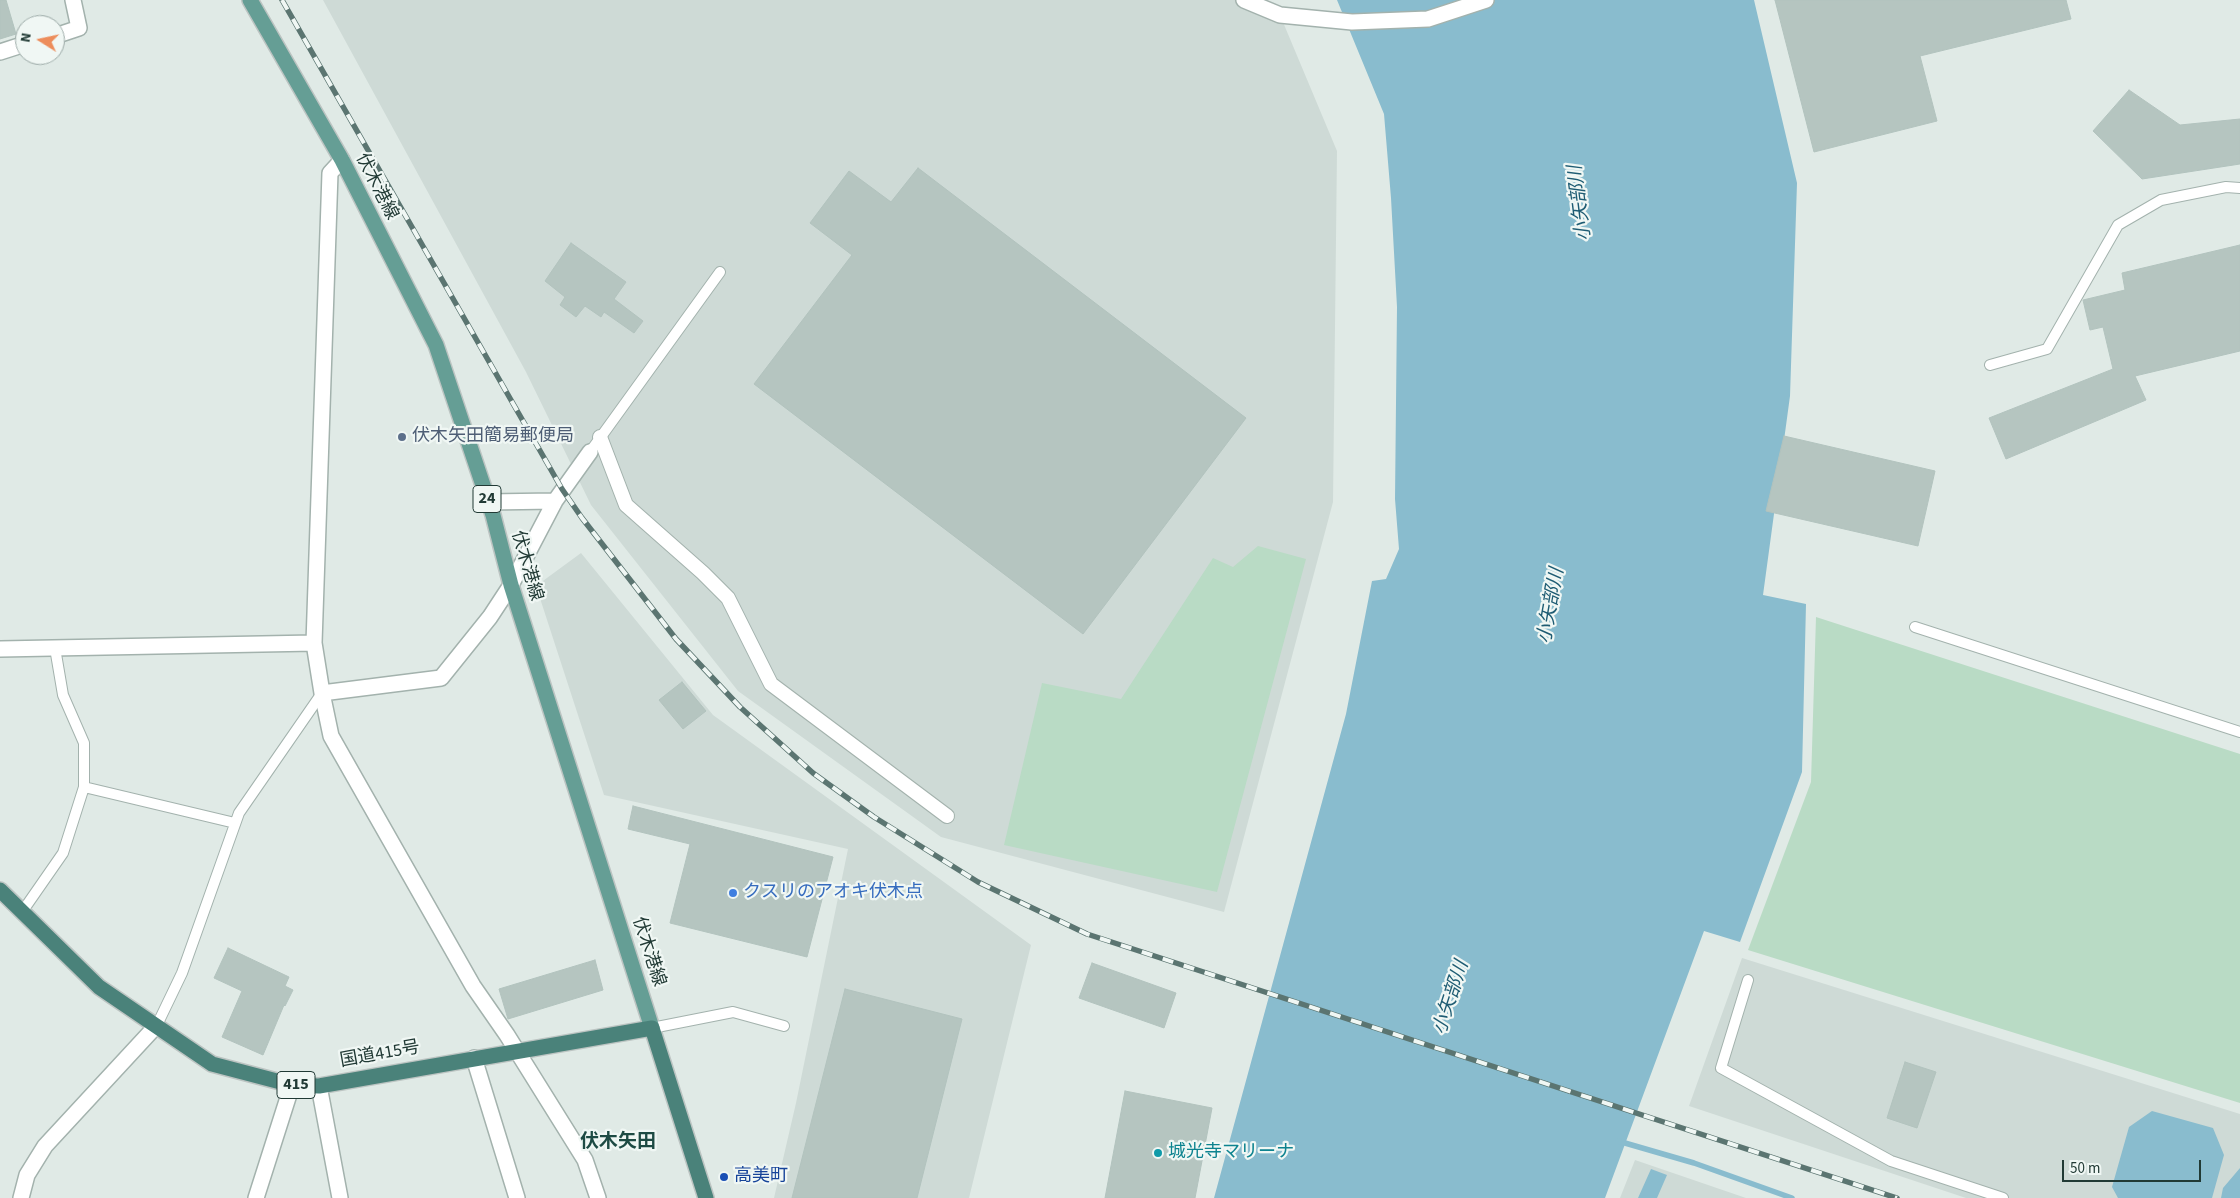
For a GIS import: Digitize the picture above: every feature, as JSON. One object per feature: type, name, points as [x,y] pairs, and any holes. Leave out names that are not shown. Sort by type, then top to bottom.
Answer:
[{"type":"highway","name":"国道415号","points":[[0,890],[99,987],[212,1064],[292,1085],[319,1086],[652,1028]]},
{"type":"highway","points":[[652,1028],[706,1198]]},
{"type":"main road","name":"伏木港線","points":[[250,0],[342,160],[436,345],[488,502],[511,585],[652,1028]]},
{"type":"street","points":[[65,33],[79,28],[73,0]]},
{"type":"street","points":[[1244,0],[1280,15],[1352,22],[1428,19],[1486,0]]},
{"type":"street","points":[[0,52],[15,47]]},
{"type":"street","points":[[342,160],[330,173],[314,642],[331,736],[472,986],[517,1051],[585,1160],[598,1198]]},
{"type":"street","points":[[600,436],[626,505],[704,573],[728,598],[771,684],[947,816]]},
{"type":"street","points":[[322,693],[441,678],[490,617],[511,585],[555,501],[590,452]]},
{"type":"street","points":[[488,502],[555,501]]},
{"type":"street","points":[[0,648],[314,642]]},
{"type":"street","points":[[21,1198],[27,1176],[45,1146],[157,1025]]},
{"type":"street","points":[[474,1058],[517,1198]]},
{"type":"street","points":[[256,1198],[292,1085]]},
{"type":"street","points":[[319,1086],[340,1198]]},
{"type":"lane","points":[[1990,366],[2047,349],[2118,226],[2161,200],[2226,187],[2240,188]]},
{"type":"lane","points":[[590,452],[720,272]]},
{"type":"lane","points":[[1915,627],[2240,732]]},
{"type":"lane","points":[[22,912],[63,853],[84,787],[84,743],[63,696],[55,648]]},
{"type":"lane","points":[[157,1025],[182,973],[239,813],[322,693]]},
{"type":"lane","points":[[84,787],[235,823]]},
{"type":"lane","points":[[1748,980],[1721,1068],[1891,1161],[2003,1198]]},
{"type":"lane","points":[[652,1028],[733,1012],[784,1026]]},
{"type":"shaded area","points":[[323,0],[1244,0],[1280,15],[1337,151],[1333,502],[1224,912],[941,837],[738,691],[591,505],[526,372]]},
{"type":"shaded area","points":[[581,553],[713,715],[1031,945],[969,1198],[774,1198],[796,1103],[848,849],[604,795],[536,586]]},
{"type":"shaded area","points":[[1742,958],[2240,1114],[2240,1198],[1966,1198],[1689,1106]]},
{"type":"shaded area","points":[[1635,1160],[1746,1198],[1620,1198]]},
{"type":"green space","points":[[1258,546],[1306,559],[1217,892],[1004,845],[1042,683],[1121,699],[1213,558],[1233,567]]},
{"type":"green space","points":[[1816,617],[2240,754],[2240,1103],[1748,950],[1811,782]]},
{"type":"water","name":"小矢部川","points":[[1337,0],[1754,0],[1797,183],[1790,396],[1763,595],[1806,604],[1802,772],[1740,942],[1704,931],[1605,1198],[1214,1198],[1346,714],[1372,581],[1386,579],[1399,549],[1395,499],[1397,307],[1384,114]]},
{"type":"water","points":[[2152,1111],[2213,1128],[2224,1155],[2212,1198],[2118,1198],[2112,1187],[2129,1127]]},
{"type":"water","points":[[2240,1168],[2240,1198],[2221,1198],[2223,1188]]},
{"type":"water","points":[[1651,1169],[1667,1175],[1657,1198],[1638,1198]]},
{"type":"building","points":[[0,0],[6,0],[15,34],[0,39]]},
{"type":"building","points":[[1775,0],[2066,0],[2071,19],[1920,56],[1937,121],[1814,152]]},
{"type":"building","points":[[2129,90],[2180,125],[2240,119],[2240,164],[2142,179],[2093,131]]},
{"type":"building","points":[[918,168],[1246,418],[1083,634],[754,384],[852,255],[810,223],[849,171],[891,202]]},
{"type":"building","points":[[571,243],[626,282],[614,299],[643,321],[634,333],[604,312],[601,317],[585,306],[576,317],[560,305],[565,297],[545,281]]},
{"type":"building","points":[[2240,245],[2240,351],[2135,376],[2146,400],[2006,459],[1989,418],[2113,369],[2103,327],[2090,330],[2083,300],[2125,290],[2122,273]]},
{"type":"building","points":[[1784,436],[1935,471],[1918,546],[1766,511]]},
{"type":"building","points":[[682,682],[706,711],[683,729],[659,700]]},
{"type":"building","points":[[633,806],[833,857],[807,957],[670,923],[690,844],[628,829]]},
{"type":"building","points":[[228,948],[289,977],[285,986],[293,990],[284,1005],[263,1055],[222,1037],[242,991],[214,978]]},
{"type":"building","points":[[595,960],[603,990],[508,1019],[499,989]]},
{"type":"building","points":[[1092,963],[1176,993],[1164,1028],[1079,998]]},
{"type":"building","points":[[845,989],[962,1019],[917,1198],[792,1198]]},
{"type":"building","points":[[1905,1062],[1936,1072],[1917,1128],[1887,1118]]},
{"type":"building","name":"城光寺マリーナ","points":[[1125,1091],[1212,1108],[1195,1198],[1105,1198]]},
{"type":"waterway","points":[[1618,1141],[1694,1163],[1792,1198]]},
{"type":"railway","points":[[282,0],[562,489],[582,518],[676,639],[740,707],[813,773],[874,817],[978,882],[1087,934],[1897,1198]]},
{"type":"place","name":"伏木矢田簡易郵便局","points":[[402,437]]},
{"type":"place","name":"クスリのアオキ伏木点","points":[[733,893]]},
{"type":"place","name":"城光寺マリーナ","points":[[1158,1153]]},
{"type":"place","name":"高美町","points":[[724,1177]]},
{"type":"district","name":"伏木矢田","points":[[618,1143]]}]
